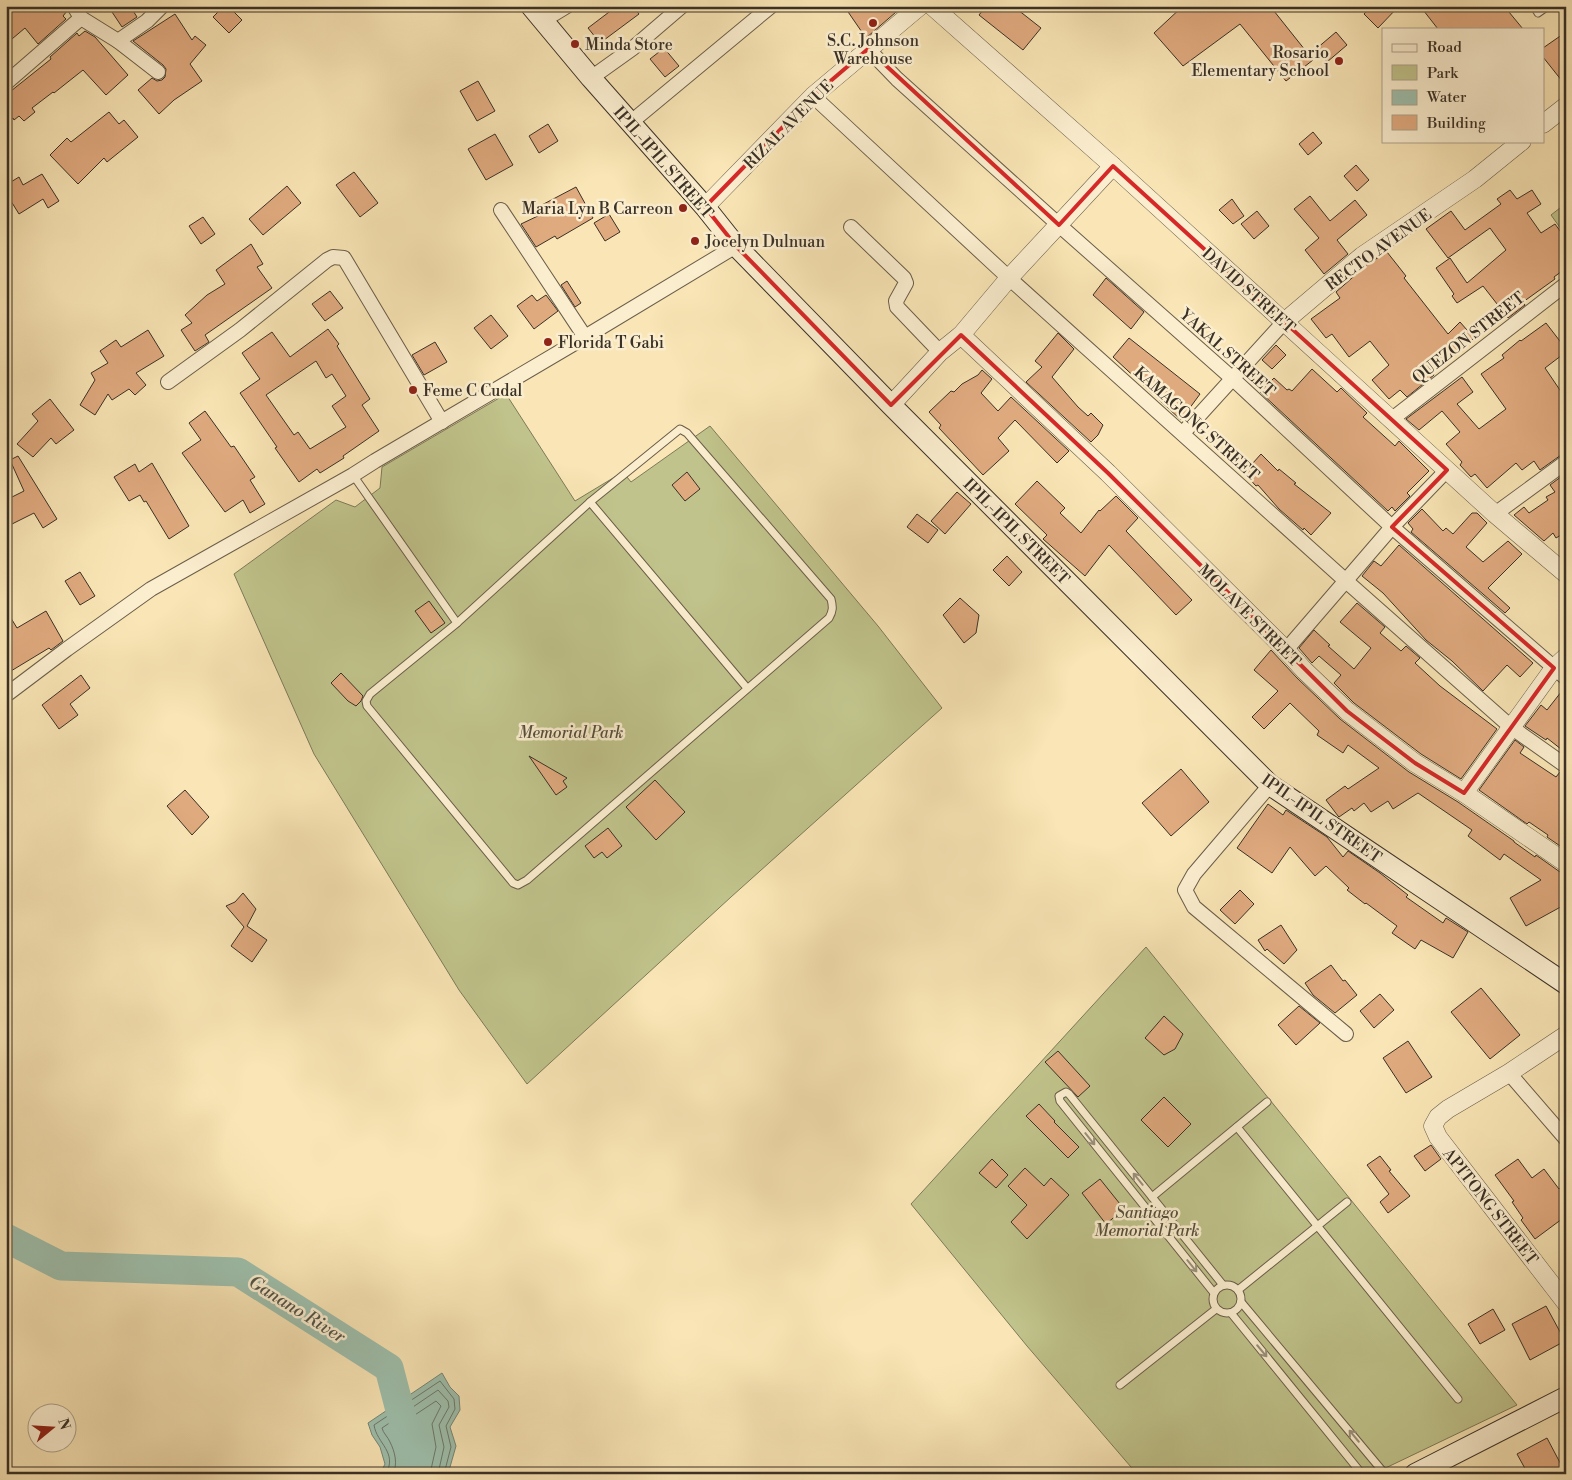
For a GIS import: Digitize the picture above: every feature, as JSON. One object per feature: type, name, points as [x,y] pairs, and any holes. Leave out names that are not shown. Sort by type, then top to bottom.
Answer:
[{"type":"main road","name":"IPIL-IPIL STREET","points":[[537,13],[591,78],[705,207],[736,246],[891,405],[1270,785],[1566,984]]},
{"type":"main road","points":[[1422,1472],[1566,1397]]},
{"type":"street","points":[[118,41],[147,21],[162,6]]},
{"type":"street","points":[[537,13],[567,6]]},
{"type":"street","points":[[591,78],[633,48],[682,6]]},
{"type":"street","points":[[630,123],[770,6]]},
{"type":"street","name":"RIZAL AVENUE","points":[[705,207],[813,96],[920,6]]},
{"type":"street","name":"DAVID STREET","points":[[932,6],[1113,166],[1495,514],[1566,574]]},
{"type":"street","points":[[6,83],[78,12],[158,72]]},
{"type":"street","name":"YAKAL STREET","points":[[868,49],[897,79],[1233,379],[1392,527],[1562,668]]},
{"type":"street","name":"KAMAGONG STREET","points":[[813,96],[1008,278],[1346,581],[1511,727],[1566,766]]},
{"type":"street","points":[[1544,123],[1566,106]]},
{"type":"street","name":"RECTO AVENUE","points":[[1183,433],[1284,322],[1362,256],[1475,178],[1521,142]]},
{"type":"street","points":[[891,405],[940,352],[961,335],[1008,278],[1113,166]]},
{"type":"street","points":[[501,210],[585,337]]},
{"type":"street","points":[[851,227],[904,278],[906,283],[896,301],[897,307],[940,352]]},
{"type":"street","points":[[6,695],[151,589],[354,475],[736,246]]},
{"type":"street","points":[[168,382],[240,330],[327,260],[338,256],[344,258],[442,422]]},
{"type":"street","name":"QUEZON STREET","points":[[1392,419],[1566,284]]},
{"type":"street","name":"MOLAVE STREET","points":[[961,335],[1108,473],[1304,670],[1353,715],[1415,763],[1464,792],[1566,863]]},
{"type":"street","points":[[1495,514],[1566,462]]},
{"type":"street","points":[[1286,650],[1392,527],[1447,470]]},
{"type":"street","points":[[1464,792],[1511,727],[1562,668]]},
{"type":"street","points":[[1270,785],[1194,874],[1185,890],[1194,907],[1346,1034]]},
{"type":"street","points":[[1566,1035],[1509,1072],[1566,1139]]},
{"type":"street","name":"APITONG STREET","points":[[1509,1072],[1438,1117],[1433,1126],[1438,1137],[1566,1303]]},
{"type":"lane","points":[[1534,6],[1538,13],[1548,6]]},
{"type":"lane","points":[[680,429],[683,430],[831,599],[833,606],[829,618],[527,880],[518,885],[513,883],[367,706],[366,701],[370,694],[457,623],[590,502],[675,432],[680,429]]},
{"type":"lane","points":[[354,475],[457,623]]},
{"type":"lane","points":[[590,502],[747,688]]},
{"type":"lane","points":[[1214,1293],[1060,1101],[1061,1094],[1066,1092],[1069,1094],[1223,1285]]},
{"type":"lane","points":[[1152,1198],[1268,1102]]},
{"type":"lane","points":[[1237,1127],[1458,1399]]},
{"type":"lane","points":[[1238,1290],[1347,1202]]},
{"type":"lane","points":[[1223,1285],[1230,1285],[1238,1290],[1241,1295],[1241,1302],[1238,1309],[1225,1314],[1216,1309],[1213,1303],[1214,1293],[1223,1285]]},
{"type":"lane","points":[[1241,1302],[1385,1474]]},
{"type":"lane","points":[[1120,1385],[1216,1309]]},
{"type":"lane","points":[[1230,1313],[1362,1474]]},
{"type":"highlighted area","points":[[868,49],[1059,225],[1113,166],[1447,470],[1392,527],[1554,668],[1464,793],[1415,763],[1347,711],[1108,473],[961,335],[891,405],[736,246],[705,207],[813,96]]},
{"type":"green space","points":[[1560,208],[1566,214],[1566,236],[1551,215]]},
{"type":"green space","name":"Memorial Park","points":[[506,394],[575,501],[623,472],[631,482],[710,426],[878,626],[942,708],[731,897],[527,1084],[459,990],[314,754],[234,574],[336,500],[355,507],[380,488],[382,467]]},
{"type":"green space","name":"Santiago Memorial Park","points":[[1146,947],[1517,1405],[1373,1474],[1137,1474],[1027,1346],[911,1204]]},
{"type":"water","points":[[442,1373],[450,1387],[459,1396],[460,1410],[450,1427],[456,1446],[448,1474],[380,1474],[385,1464],[380,1447],[372,1435],[368,1423]]},
{"type":"building","points":[[10,6],[65,6],[67,11],[63,16],[66,19],[38,44],[25,28],[6,44],[6,16],[13,11]]},
{"type":"building","points":[[108,6],[130,6],[137,17],[122,27]]},
{"type":"building","points":[[224,6],[228,6],[242,20],[229,33],[213,17]]},
{"type":"building","points":[[617,6],[633,6],[639,14],[600,43],[588,28]]},
{"type":"building","name":"S.C. Johnson Warehouse","points":[[844,6],[903,6],[866,38]]},
{"type":"building","points":[[986,6],[1013,6],[1041,28],[1023,50],[979,15]]},
{"type":"building","points":[[1183,6],[1270,6],[1313,60],[1286,81],[1240,24],[1183,66],[1154,33]]},
{"type":"building","points":[[1371,6],[1399,6],[1378,28],[1364,14]]},
{"type":"building","points":[[1420,6],[1504,6],[1522,28],[1437,28]]},
{"type":"building","points":[[175,14],[192,40],[195,36],[206,45],[190,64],[202,81],[174,100],[159,114],[138,90],[152,78],[157,81],[162,80],[165,77],[166,69],[133,41]]},
{"type":"building","points":[[85,31],[95,37],[128,75],[106,95],[83,70],[32,108],[35,112],[24,121],[19,116],[6,123],[6,95],[51,59],[50,57],[77,33],[79,36]]},
{"type":"building","points":[[1336,32],[1347,45],[1327,62],[1316,49]]},
{"type":"building","points":[[1566,32],[1566,86],[1544,58],[1544,47]]},
{"type":"building","points":[[664,48],[679,66],[665,77],[650,59]]},
{"type":"building","points":[[478,81],[495,111],[477,121],[460,91]]},
{"type":"building","points":[[109,112],[119,124],[124,120],[138,137],[107,162],[104,158],[78,184],[50,155],[67,138],[71,142]]},
{"type":"building","points":[[548,124],[558,141],[539,153],[529,136]]},
{"type":"building","points":[[1313,132],[1322,143],[1308,155],[1299,144]]},
{"type":"building","points":[[495,134],[513,165],[486,180],[468,149]]},
{"type":"building","points":[[1356,165],[1369,180],[1357,191],[1344,176]]},
{"type":"building","points":[[354,172],[378,203],[360,217],[336,185]]},
{"type":"building","points":[[42,174],[59,201],[48,208],[43,199],[19,214],[6,193],[6,185],[19,177],[23,185]]},
{"type":"building","points":[[287,186],[301,203],[263,235],[249,219]]},
{"type":"building","points":[[576,187],[593,218],[557,239],[555,236],[536,247],[521,224],[542,214],[538,207]]},
{"type":"building","points":[[1510,190],[1517,199],[1532,190],[1541,204],[1527,213],[1541,233],[1555,224],[1566,239],[1566,268],[1554,277],[1555,279],[1523,302],[1525,305],[1508,318],[1483,286],[1457,303],[1452,296],[1454,294],[1436,268],[1450,258],[1467,283],[1506,250],[1490,228],[1448,258],[1426,229],[1451,211],[1465,230],[1501,204],[1497,199]]},
{"type":"building","points":[[1310,196],[1330,221],[1355,200],[1367,215],[1337,240],[1348,254],[1324,274],[1305,250],[1319,238],[1294,209]]},
{"type":"building","points":[[1232,199],[1244,216],[1233,224],[1219,210]]},
{"type":"building","points":[[1257,211],[1269,226],[1254,239],[1241,224]]},
{"type":"building","points":[[609,214],[620,232],[605,241],[594,223]]},
{"type":"building","points":[[203,217],[215,234],[201,244],[189,226]]},
{"type":"building","points":[[251,244],[263,264],[257,267],[272,288],[205,335],[209,342],[195,351],[181,330],[192,323],[185,315],[207,295],[225,284],[216,270]]},
{"type":"building","points":[[1387,252],[1406,276],[1404,278],[1448,334],[1460,322],[1474,338],[1454,356],[1450,351],[1428,366],[1434,375],[1407,397],[1400,390],[1389,399],[1372,380],[1389,365],[1370,341],[1349,357],[1332,334],[1326,338],[1311,319],[1340,298],[1336,292],[1368,264]]},
{"type":"building","points":[[1106,278],[1144,312],[1131,329],[1093,295]]},
{"type":"building","points":[[567,281],[581,303],[575,307],[561,285]]},
{"type":"building","points":[[330,291],[343,308],[325,321],[312,304]]},
{"type":"building","points":[[532,295],[537,301],[546,295],[558,311],[534,329],[517,306]]},
{"type":"building","points":[[491,315],[508,336],[491,349],[474,328]]},
{"type":"building","points":[[1546,323],[1566,349],[1566,352],[1545,368],[1566,399],[1566,453],[1540,470],[1534,461],[1522,470],[1516,463],[1487,488],[1475,474],[1471,477],[1460,465],[1462,462],[1446,444],[1460,432],[1442,411],[1419,430],[1406,419],[1462,377],[1473,392],[1457,404],[1479,429],[1506,409],[1481,374],[1504,358],[1502,355],[1520,340]]},
{"type":"building","points":[[328,329],[339,344],[337,346],[370,399],[362,405],[379,431],[343,456],[344,458],[320,473],[317,469],[299,482],[240,393],[260,379],[242,353],[272,332],[290,357]],"holes":[[[316,361],[326,378],[332,374],[346,396],[332,406],[346,427],[310,449],[298,432],[294,435],[266,395]]]},
{"type":"building","points":[[148,330],[164,356],[136,373],[146,385],[135,395],[129,389],[112,400],[108,394],[95,415],[80,405],[95,380],[91,373],[108,363],[100,351],[116,340],[121,347]]},
{"type":"building","points":[[1058,333],[1074,349],[1052,377],[1078,407],[1088,416],[1091,413],[1103,425],[1098,435],[1091,442],[1026,382],[1042,367],[1035,361]]},
{"type":"building","points":[[1129,338],[1200,394],[1181,420],[1113,357]]},
{"type":"building","points":[[435,342],[447,362],[424,375],[412,355]]},
{"type":"building","points":[[1276,345],[1286,355],[1272,369],[1262,360]]},
{"type":"building","points":[[1312,369],[1337,392],[1341,388],[1367,413],[1363,417],[1395,446],[1399,441],[1429,471],[1407,493],[1410,496],[1395,511],[1392,507],[1388,511],[1260,392],[1274,378],[1287,390],[1292,391]]},
{"type":"building","points":[[982,370],[992,379],[981,393],[998,411],[1011,397],[1069,451],[1057,463],[1015,420],[998,438],[1009,451],[983,475],[939,428],[941,425],[929,412],[951,391],[954,392]]},
{"type":"building","points":[[50,399],[74,430],[56,444],[51,438],[33,457],[17,444],[38,421],[32,414]]},
{"type":"building","points":[[205,411],[231,447],[234,446],[255,477],[250,480],[265,504],[250,513],[243,500],[225,512],[182,453],[201,440],[189,423]]},
{"type":"building","points":[[1261,454],[1278,471],[1279,469],[1296,483],[1294,484],[1331,513],[1311,535],[1279,509],[1258,485],[1256,486],[1244,473]]},
{"type":"building","points":[[18,456],[57,519],[43,528],[34,513],[6,527],[6,500],[24,491],[10,460]]},
{"type":"building","points":[[152,463],[189,526],[169,539],[146,501],[144,502],[140,495],[129,501],[114,477],[135,464],[139,472]]},
{"type":"building","points":[[687,472],[700,489],[685,501],[672,485]]},
{"type":"building","points":[[1566,473],[1566,532],[1556,538],[1553,533],[1544,541],[1514,515],[1524,507],[1529,513],[1548,500],[1546,497],[1555,492],[1550,485]]},
{"type":"building","points":[[1037,481],[1065,508],[1060,513],[1081,533],[1099,510],[1116,496],[1138,518],[1126,531],[1192,600],[1176,615],[1109,545],[1085,576],[1043,539],[1047,535],[1015,504]]},
{"type":"building","points":[[957,492],[971,504],[945,534],[931,521]]},
{"type":"building","points":[[1422,509],[1443,531],[1446,528],[1453,534],[1472,513],[1477,513],[1487,523],[1466,547],[1483,562],[1508,541],[1522,554],[1488,588],[1510,608],[1505,613],[1411,532],[1413,529],[1408,523]]},
{"type":"building","points":[[917,514],[938,530],[928,543],[907,527]]},
{"type":"building","points":[[1399,545],[1533,663],[1520,677],[1507,665],[1483,691],[1452,661],[1426,640],[1383,593],[1362,576],[1374,561],[1381,566]]},
{"type":"building","points":[[1007,556],[1022,572],[1009,586],[993,570]]},
{"type":"building","points":[[80,572],[95,596],[80,605],[65,581]]},
{"type":"building","points":[[960,598],[979,615],[976,633],[964,643],[943,615]]},
{"type":"building","points":[[429,601],[445,623],[431,633],[415,611]]},
{"type":"building","points":[[1357,603],[1385,627],[1380,633],[1401,651],[1406,646],[1420,658],[1415,663],[1440,686],[1497,729],[1461,779],[1421,754],[1354,703],[1334,683],[1341,675],[1319,656],[1312,663],[1299,648],[1314,630],[1330,645],[1328,646],[1354,669],[1371,648],[1340,622]]},
{"type":"building","points":[[6,610],[17,628],[46,611],[63,641],[51,650],[49,648],[11,671],[6,663]]},
{"type":"building","points":[[1271,650],[1340,719],[1409,772],[1458,802],[1535,857],[1536,855],[1560,872],[1566,874],[1566,904],[1526,926],[1510,898],[1541,880],[1504,854],[1500,860],[1468,836],[1472,830],[1418,793],[1393,809],[1388,801],[1371,812],[1364,803],[1354,811],[1352,808],[1339,817],[1326,800],[1345,786],[1348,789],[1379,768],[1348,745],[1343,753],[1317,735],[1319,731],[1290,703],[1264,729],[1252,717],[1278,691],[1254,670]]},
{"type":"building","points":[[341,673],[363,696],[356,706],[348,701],[331,683]]},
{"type":"building","points":[[81,675],[90,688],[70,704],[78,715],[59,729],[42,705]]},
{"type":"building","points":[[1565,687],[1566,753],[1547,738],[1546,740],[1525,726],[1541,705],[1547,710]]},
{"type":"building","points":[[1515,740],[1524,747],[1520,753],[1556,777],[1560,772],[1566,775],[1566,850],[1547,837],[1548,835],[1529,822],[1527,824],[1479,790]]},
{"type":"building","points":[[529,756],[567,778],[563,781],[567,787],[556,795]]},
{"type":"building","points":[[1181,769],[1209,802],[1171,836],[1142,803]]},
{"type":"building","points":[[655,780],[685,812],[656,840],[626,807]]},
{"type":"building","points":[[185,790],[209,817],[192,835],[167,806]]},
{"type":"building","points":[[1268,804],[1283,815],[1286,810],[1327,837],[1343,857],[1348,851],[1380,873],[1408,895],[1406,897],[1443,923],[1446,918],[1468,932],[1453,958],[1421,940],[1415,949],[1392,933],[1397,926],[1347,890],[1349,888],[1326,866],[1315,876],[1290,847],[1272,873],[1237,848]]},
{"type":"building","points":[[608,828],[622,846],[607,858],[602,852],[594,858],[585,846]]},
{"type":"building","points":[[1240,890],[1254,904],[1235,924],[1220,910]]},
{"type":"building","points":[[243,893],[256,909],[247,926],[267,940],[252,962],[231,946],[244,927],[226,906],[235,902]]},
{"type":"building","points":[[1281,925],[1297,950],[1284,964],[1267,949],[1265,951],[1258,940]]},
{"type":"building","points":[[1331,965],[1357,995],[1335,1013],[1313,995],[1305,983]]},
{"type":"building","points":[[1481,988],[1520,1035],[1490,1059],[1451,1012]]},
{"type":"building","points":[[1380,994],[1394,1010],[1374,1028],[1360,1011]]},
{"type":"building","points":[[1299,1006],[1320,1023],[1296,1045],[1278,1025]]},
{"type":"building","points":[[1164,1016],[1183,1034],[1175,1049],[1164,1055],[1145,1038]]},
{"type":"building","points":[[1408,1041],[1432,1077],[1406,1093],[1383,1058]]},
{"type":"building","points":[[1058,1051],[1090,1086],[1078,1097],[1045,1062]]},
{"type":"building","points":[[1164,1097],[1191,1124],[1168,1147],[1141,1120]]},
{"type":"building","points":[[1039,1104],[1079,1147],[1068,1158],[1026,1116]]},
{"type":"building","points":[[1431,1145],[1441,1159],[1425,1171],[1414,1156]]},
{"type":"building","points":[[1380,1156],[1391,1170],[1389,1171],[1410,1196],[1388,1213],[1380,1202],[1389,1194],[1367,1165]]},
{"type":"building","points":[[992,1159],[1008,1175],[996,1188],[979,1173]]},
{"type":"building","points":[[1518,1159],[1532,1178],[1544,1169],[1559,1189],[1566,1183],[1566,1216],[1535,1239],[1521,1220],[1523,1218],[1512,1202],[1514,1201],[1495,1175]]},
{"type":"building","points":[[1025,1168],[1044,1186],[1051,1178],[1069,1195],[1027,1239],[1011,1222],[1027,1205],[1008,1186]]},
{"type":"building","points":[[1100,1179],[1124,1209],[1106,1224],[1082,1193]]},
{"type":"building","points":[[1546,1306],[1565,1341],[1530,1360],[1512,1324]]},
{"type":"building","points":[[1493,1309],[1505,1330],[1480,1344],[1468,1324]]},
{"type":"building","points":[[1547,1438],[1566,1474],[1528,1474],[1517,1454]]},
{"type":"waterway","name":"Ganano River","points":[[6,1238],[61,1266],[238,1272],[389,1368],[413,1460],[412,1474]]},
{"type":"place","name":"S.C. Johnson Warehouse","points":[[873,23]]},
{"type":"place","name":"Minda Store","points":[[575,44]]},
{"type":"place","name":"Rosario Elementary School","points":[[1339,61]]},
{"type":"place","name":"Maria Lyn B Carreon","points":[[683,208]]},
{"type":"place","name":"Jocelyn Dulnuan","points":[[695,241]]},
{"type":"place","name":"Florida T Gabi","points":[[548,342]]},
{"type":"place","name":"Feme C Cudal","points":[[413,390]]}]
